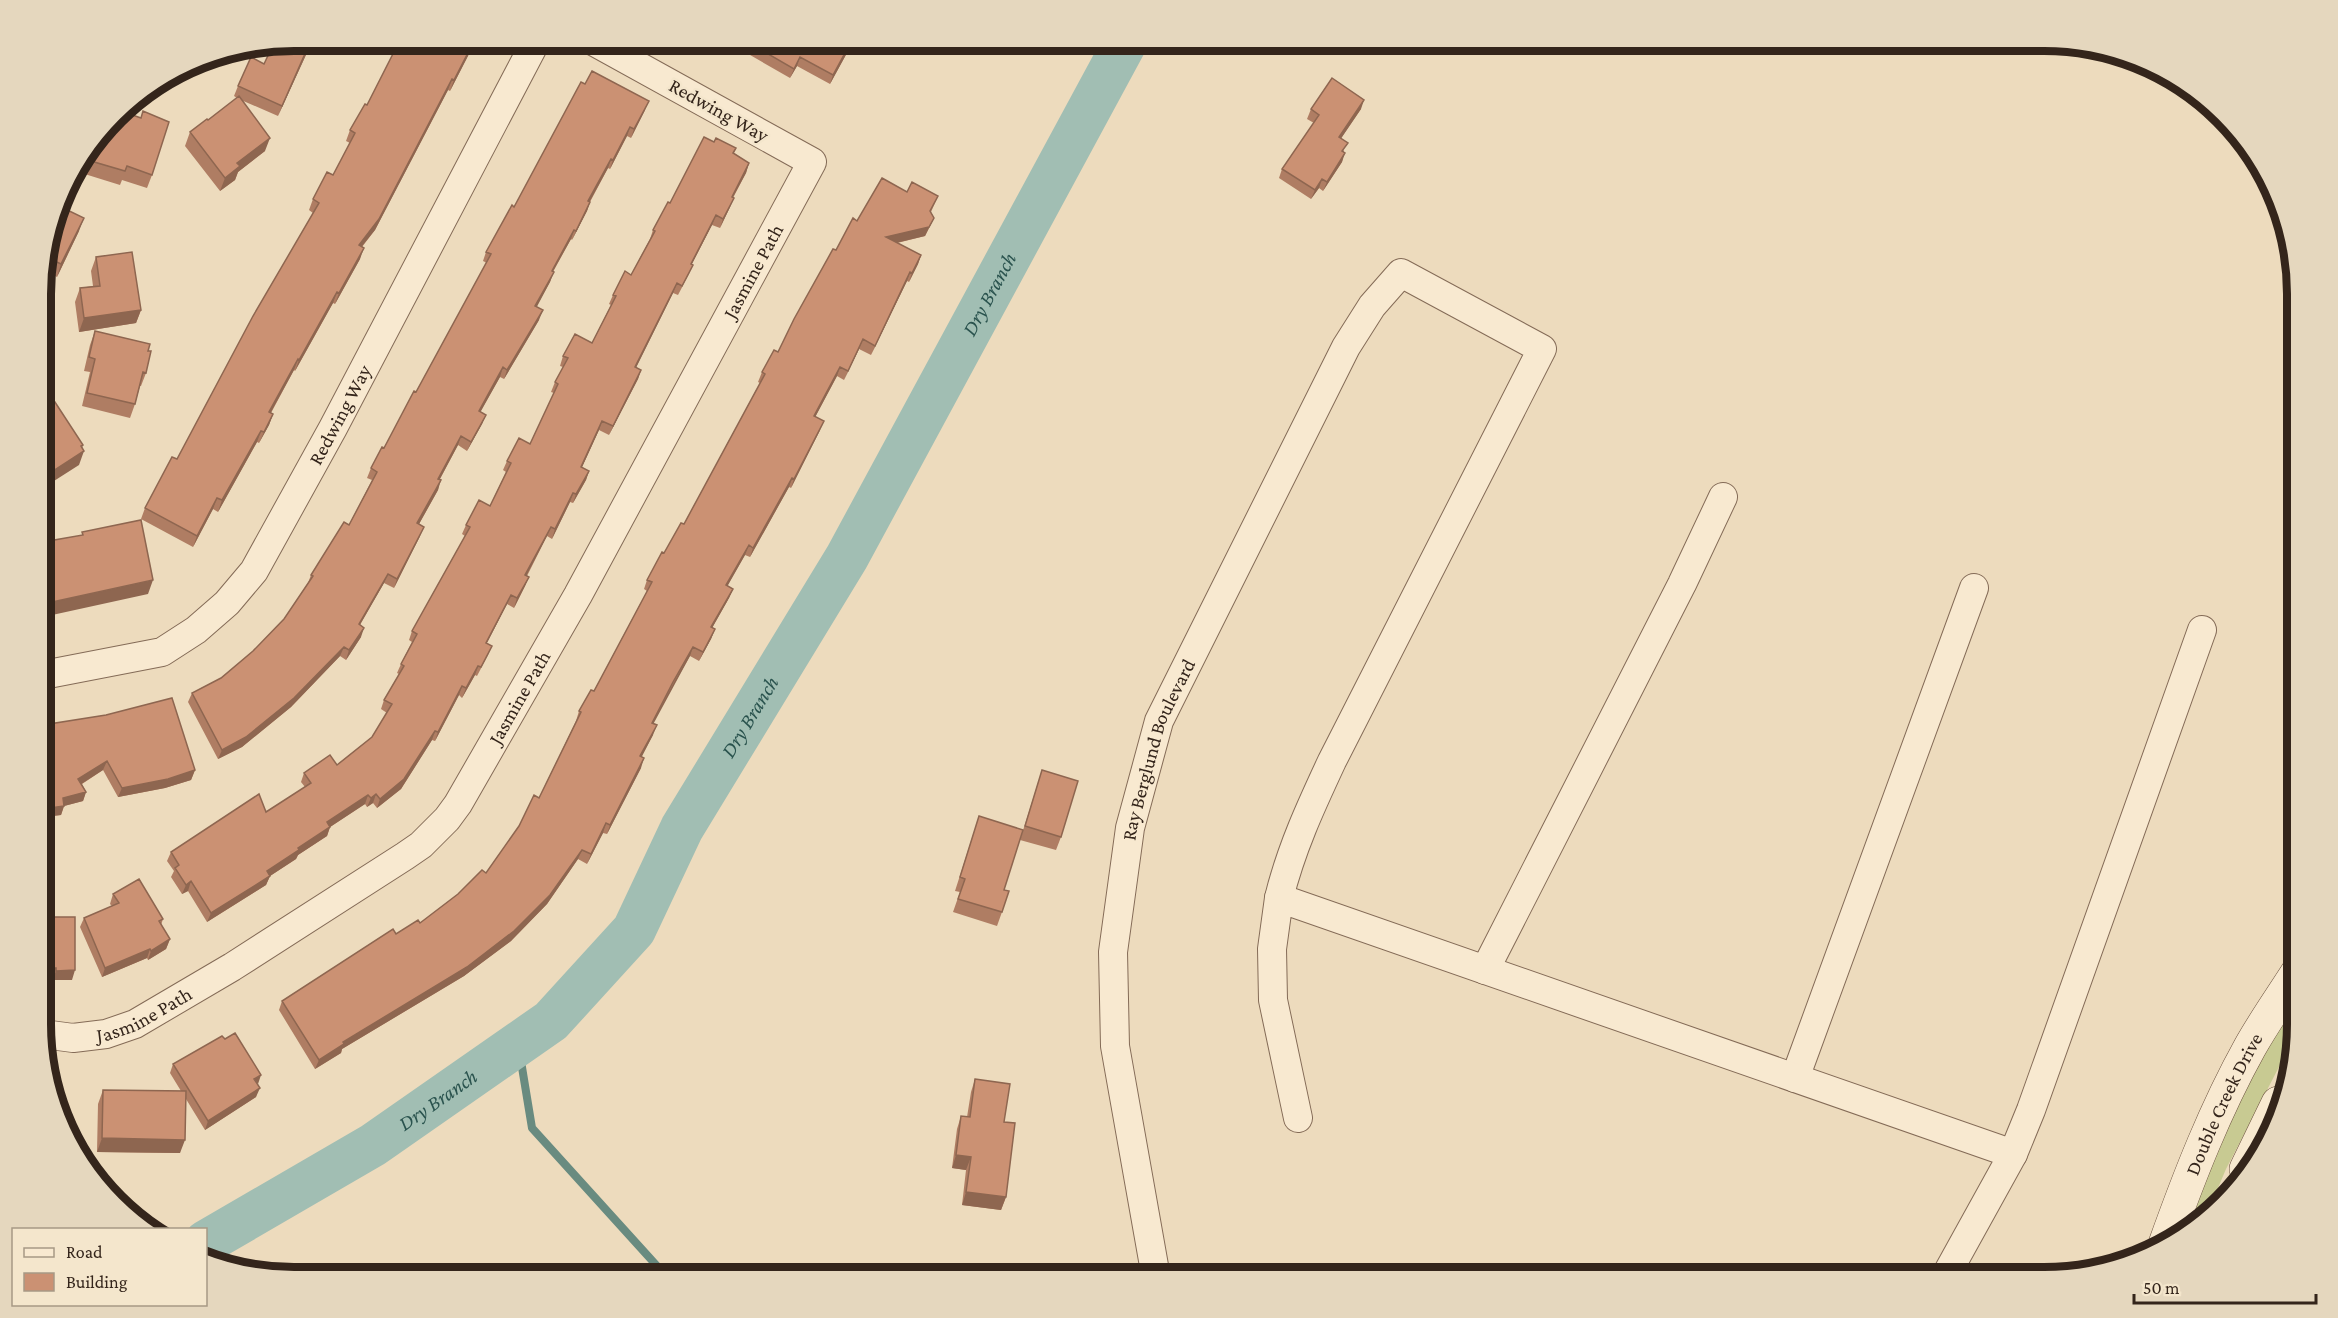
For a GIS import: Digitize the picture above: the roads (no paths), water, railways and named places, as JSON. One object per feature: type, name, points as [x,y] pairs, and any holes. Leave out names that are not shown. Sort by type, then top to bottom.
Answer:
[{"type":"street","name":"Redwing Way","points":[[51,673],[162,652],[196,630],[227,603],[254,571],[333,428],[530,51]]},
{"type":"street","name":"Redwing Way","points":[[613,51],[812,162]]},
{"type":"street","name":"Jasmine Path","points":[[52,1035],[73,1038],[106,1034],[135,1024],[232,967],[405,856],[421,845],[447,819],[458,804],[578,595],[812,162]]},
{"type":"street","name":"Ray Berglund Boulevard","points":[[1154,1267],[1115,1046],[1113,952],[1130,828],[1159,721],[1346,347],[1372,306],[1401,273],[1542,349],[1332,761],[1287,864],[1280,898]]},
{"type":"street","points":[[1485,970],[1682,584],[1723,497]]},
{"type":"street","points":[[1796,1078],[1974,588]]},
{"type":"street","points":[[1951,1267],[2013,1154],[2031,1110],[2202,630]]},
{"type":"street","points":[[1298,1118],[1273,1000],[1272,949],[1280,898],[2013,1154]]},
{"type":"street","name":"Double Creek Drive","points":[[2170,1231],[2219,1108],[2251,1045],[2287,989]]},
{"type":"waterway","name":"Dry Branch","points":[[207,1241],[373,1145],[551,1021],[634,930],[682,828],[847,557],[1121,51]]},
{"type":"waterway","points":[[518,1043],[532,1128],[658,1267]]}]
